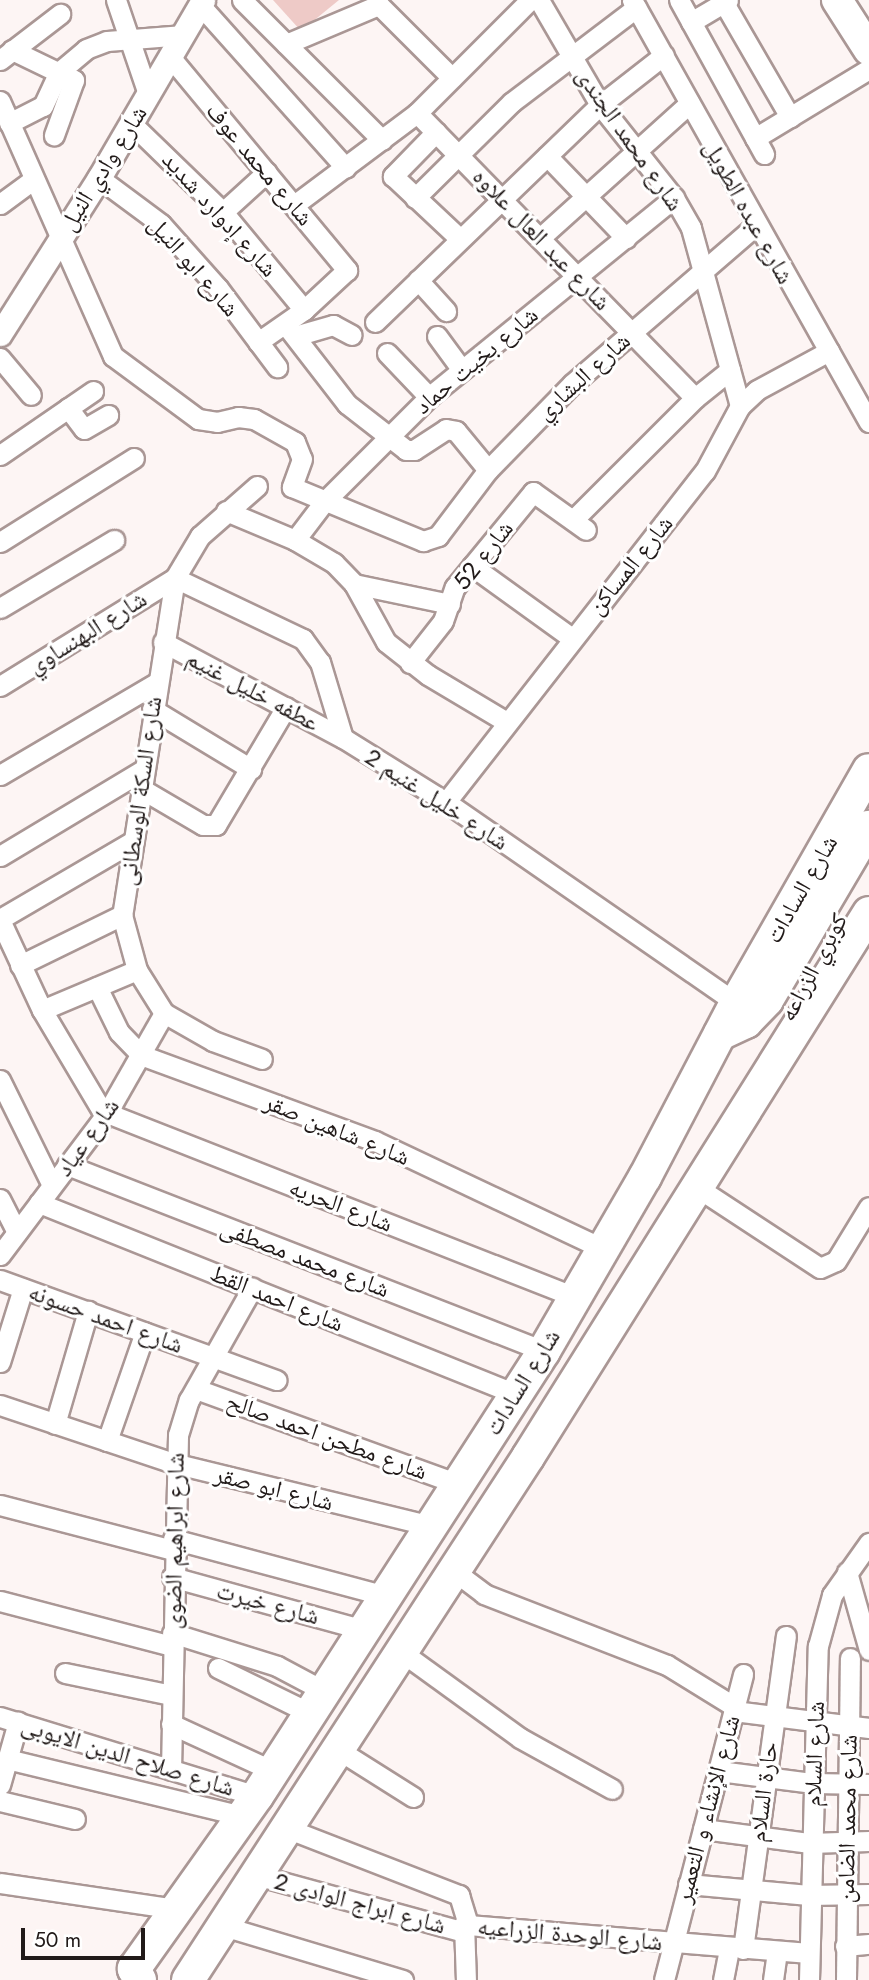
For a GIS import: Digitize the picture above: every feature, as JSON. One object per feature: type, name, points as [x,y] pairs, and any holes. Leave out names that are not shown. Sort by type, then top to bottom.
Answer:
[{"type":"highway","name":"شارع السادات","points":[[137,1974],[176,1909],[257,1794],[544,1351],[603,1249],[736,1003],[869,771]]},
{"type":"highway","name":"كوبري الزراعه","points":[[720,1034],[746,1022],[767,1000],[869,827]]},
{"type":"highway","name":"كوبري الزراعه","points":[[770,1073],[773,1046],[782,1020],[869,865]]},
{"type":"highway","name":"شارع السادات","points":[[194,1979],[223,1926],[528,1457],[695,1186],[770,1073],[869,913]]},
{"type":"highway","points":[[492,1432],[507,1455],[528,1457]]},
{"type":"highway","points":[[433,1522],[461,1528],[461,1560]]},
{"type":"main road","points":[[837,0],[869,50]]},
{"type":"main road","points":[[861,0],[869,11]]},
{"type":"street","points":[[116,0],[148,94]]},
{"type":"street","points":[[242,0],[382,140]]},
{"type":"street","points":[[294,205],[417,113],[530,0]]},
{"type":"street","name":"شارع محمد الجندى","points":[[539,0],[600,105],[674,198],[706,269],[740,405]]},
{"type":"street","points":[[679,0],[759,146],[790,117],[869,69]]},
{"type":"street","points":[[691,22],[726,1],[790,117]]},
{"type":"street","points":[[202,3],[346,168]]},
{"type":"street","name":"شارع وادي النيل","points":[[0,334],[99,178],[202,3]]},
{"type":"street","points":[[415,198],[457,153],[570,54],[634,4]]},
{"type":"street","name":"شارع عبده الطويل","points":[[634,4],[755,226],[869,422]]},
{"type":"street","points":[[286,44],[379,5],[452,78]]},
{"type":"street","points":[[6,55],[60,14]]},
{"type":"street","points":[[9,123],[43,106],[58,72],[86,49],[129,39],[184,35]]},
{"type":"street","points":[[6,55],[75,80],[54,135]]},
{"type":"street","points":[[375,322],[600,105],[664,55]]},
{"type":"street","name":"شارع محمد عوف","points":[[171,58],[347,270],[304,310]]},
{"type":"street","points":[[0,101],[103,337],[121,363],[198,419],[216,422],[246,417],[283,433],[301,450],[300,469],[292,487],[324,502]]},
{"type":"street","points":[[541,237],[690,103]]},
{"type":"street","name":"شارع عبد العال علاوه","points":[[417,113],[579,275],[695,398]]},
{"type":"street","name":"شارع إدوارد شديد","points":[[131,123],[223,212],[304,310]]},
{"type":"street","points":[[436,132],[395,172],[396,180],[460,239]]},
{"type":"street","points":[[547,156],[625,238]]},
{"type":"street","points":[[223,212],[267,172]]},
{"type":"street","name":"شارع ابو النيل","points":[[99,178],[161,224],[218,288],[277,367]]},
{"type":"street","points":[[0,204],[34,179]]},
{"type":"street","name":"شارع بخيت حماد","points":[[295,540],[324,502],[429,397],[674,198]]},
{"type":"street","name":"شارع البشاري","points":[[324,502],[429,541],[438,537],[488,470],[543,412],[632,331],[755,226]]},
{"type":"street","points":[[418,280],[446,311]]},
{"type":"street","points":[[290,330],[304,310]]},
{"type":"street","points":[[258,342],[290,330],[333,325],[352,334]]},
{"type":"street","points":[[290,330],[335,391],[389,436],[411,451],[440,431],[456,431],[488,470]]},
{"type":"street","points":[[437,336],[462,369]]},
{"type":"street","name":"شارع المساكن","points":[[446,802],[505,721],[705,471],[740,405],[757,390],[829,351]]},
{"type":"street","points":[[387,353],[429,397]]},
{"type":"street","points":[[0,358],[32,395]]},
{"type":"street","name":"شارع 52","points":[[410,663],[443,621],[455,587],[533,492],[580,525],[695,398],[730,370]]},
{"type":"street","points":[[0,455],[93,391]]},
{"type":"street","points":[[68,408],[84,429],[108,415]]},
{"type":"street","points":[[0,542],[134,458]]},
{"type":"street","name":"شارع السكة الوسطانى","points":[[257,486],[200,536],[175,578],[156,683],[122,915],[137,970],[164,1013],[213,1041],[262,1059]]},
{"type":"street","points":[[226,511],[295,540],[334,563],[354,584],[380,636],[410,663],[505,721]]},
{"type":"street","points":[[0,608],[114,540]]},
{"type":"street","points":[[472,566],[572,638]]},
{"type":"street","name":"شارع البهنساوي","points":[[0,686],[175,578]]},
{"type":"street","name":"شارع خليل غنيم 2","points":[[175,578],[303,639],[320,662],[343,738],[446,802],[736,1003]]},
{"type":"street","points":[[354,584],[450,604]]},
{"type":"street","name":"عطفه خليل غنيم","points":[[163,642],[343,738]]},
{"type":"street","points":[[0,775],[156,683]]},
{"type":"street","points":[[0,856],[141,779],[209,827],[220,822],[286,708]]},
{"type":"street","points":[[152,709],[251,769]]},
{"type":"street","points":[[106,1115],[42,1010],[0,920],[132,842]]},
{"type":"street","points":[[20,965],[122,915]]},
{"type":"street","points":[[42,1010],[137,970]]},
{"type":"street","name":"شارع شاهين صقر","points":[[97,987],[119,1032],[141,1055],[375,1141],[603,1249]]},
{"type":"street","name":"شارع عياد","points":[[0,1255],[106,1115],[164,1013]]},
{"type":"street","points":[[0,1080],[52,1185]]},
{"type":"street","name":"شارع الحريه","points":[[106,1115],[575,1297]]},
{"type":"street","name":"شارع محمد مصطفى","points":[[67,1165],[544,1351]]},
{"type":"street","points":[[695,1186],[820,1268],[836,1261],[869,1207]]},
{"type":"street","points":[[0,1199],[17,1232]]},
{"type":"street","name":"شارع احمد القط","points":[[39,1203],[516,1394]]},
{"type":"street","name":"شارع احمد حسونه","points":[[0,1279],[276,1380]]},
{"type":"street","points":[[0,1362],[23,1288]]},
{"type":"street","name":"شارع ابراهيم الضوى","points":[[170,1770],[173,1463],[177,1435],[195,1389],[252,1288]]},
{"type":"street","points":[[55,1424],[88,1311]]},
{"type":"street","points":[[107,1441],[145,1332]]},
{"type":"street","name":"شارع مطحن احمد صالح","points":[[195,1389],[458,1484]]},
{"type":"street","name":"شارع ابو صقر","points":[[0,1405],[173,1463],[433,1522]]},
{"type":"street","points":[[0,1505],[386,1596]]},
{"type":"street","name":"شارع السلام","points":[[809,1980],[808,1895],[822,1620],[847,1572],[869,1543]]},
{"type":"street","points":[[461,1560],[484,1594],[667,1665],[734,1709],[772,1717],[869,1728]]},
{"type":"street","points":[[847,1572],[869,1650]]},
{"type":"street","name":"شارع خيرت","points":[[173,1577],[364,1630]]},
{"type":"street","points":[[0,1601],[277,1666],[317,1702]]},
{"type":"street","name":"حارة السلام","points":[[723,1980],[736,1948],[751,1890],[772,1717],[786,1636]]},
{"type":"street","points":[[400,1651],[520,1738],[612,1788]]},
{"type":"street","name":"شارع محمد الضامن","points":[[846,1980],[850,1658]]},
{"type":"street","points":[[218,1668],[317,1702]]},
{"type":"street","points":[[65,1673],[171,1695]]},
{"type":"street","name":"شارع الإنشاء و التعمير","points":[[664,1980],[671,1944],[743,1674]]},
{"type":"street","points":[[0,1785],[7,1759],[9,1719]]},
{"type":"street","name":"شارع صلاح الدين الايوبى","points":[[9,1719],[170,1770],[257,1794]]},
{"type":"street","points":[[171,1724],[257,1794]]},
{"type":"street","points":[[337,1749],[412,1797]]},
{"type":"street","points":[[7,1759],[257,1794]]},
{"type":"street","points":[[719,1771],[813,1783],[869,1784]]},
{"type":"street","points":[[0,1801],[75,1819]]},
{"type":"street","name":"شارع الوحدة الزراعيه","points":[[286,1828],[459,1895],[464,1900],[464,1928],[809,1953]]},
{"type":"street","points":[[703,1829],[810,1843],[869,1841]]},
{"type":"street","name":"شارع ابراج الوادى 2","points":[[256,1875],[464,1928]]},
{"type":"street","points":[[0,1883],[176,1909]]},
{"type":"street","points":[[688,1884],[808,1895],[869,1894]]},
{"type":"street","points":[[223,1926],[402,1980]]},
{"type":"street","points":[[464,1928],[466,1980]]},
{"type":"street","points":[[845,1946],[869,1944]]},
{"type":"street","points":[[773,1980],[777,1951]]},
{"type":"shaded area","points":[[273,0],[339,0],[301,31]]}]
